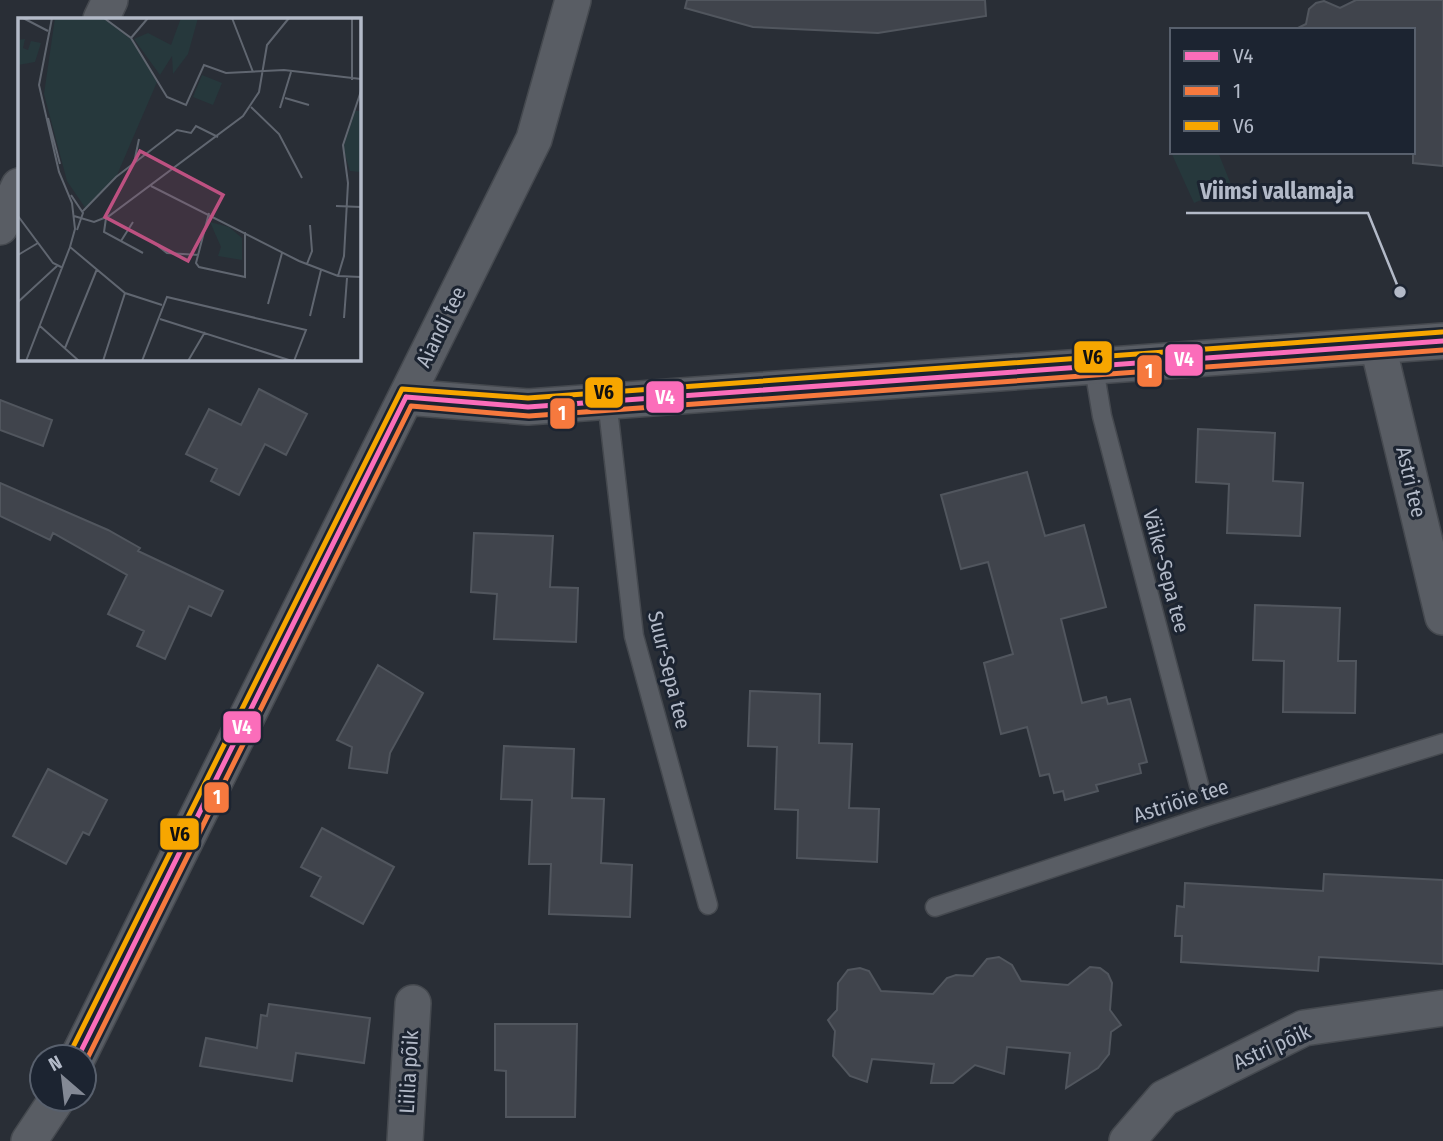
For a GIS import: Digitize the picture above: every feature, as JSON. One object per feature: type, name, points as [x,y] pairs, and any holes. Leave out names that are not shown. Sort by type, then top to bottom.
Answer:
[{"type":"street","points":[[101,18],[110,0]]},
{"type":"street","name":"Aiandi tee","points":[[85,1043],[534,139],[573,0]]},
{"type":"street","points":[[406,397],[528,407],[1443,341]]},
{"type":"street","name":"Astri tee","points":[[1378,346],[1443,617]]},
{"type":"street","name":"Liilia põik","points":[[405,1141],[413,1003]]},
{"type":"street","name":"Astri põik","points":[[1127,1141],[1164,1098],[1304,1028],[1443,1008]]},
{"type":"street","points":[[29,1141],[48,1113]]},
{"type":"lane","name":"Väike-Sepa tee","points":[[1094,368],[1101,416],[1199,785]]},
{"type":"lane","name":"Suur-Sepa tee","points":[[607,400],[634,636],[708,905]]},
{"type":"lane","name":"Astriõie tee","points":[[935,907],[1208,816],[1443,743]]},
{"type":"shaded area","points":[[1172,154],[1219,154],[1232,187],[1194,203]]},
{"type":"building","points":[[687,0],[985,0],[986,16],[878,33],[753,27],[685,8]]},
{"type":"building","points":[[1356,0],[1443,0],[1443,166],[1413,163],[1415,28],[1298,28],[1306,24],[1309,9],[1316,3],[1324,1],[1340,8]]},
{"type":"building","points":[[259,389],[307,414],[286,455],[265,444],[239,495],[211,481],[217,469],[186,454],[209,409],[241,425]]},
{"type":"building","points":[[0,400],[52,420],[43,446],[0,430]]},
{"type":"building","points":[[1198,429],[1275,433],[1273,481],[1303,483],[1300,536],[1227,533],[1229,484],[1196,482]]},
{"type":"building","points":[[1027,472],[1045,536],[1084,525],[1106,607],[1061,619],[1082,703],[1106,697],[1108,704],[1130,699],[1147,762],[1139,764],[1141,773],[1096,785],[1098,791],[1065,800],[1063,791],[1054,793],[1049,774],[1040,776],[1027,727],[1001,734],[984,663],[1013,654],[988,562],[961,569],[941,495]]},
{"type":"building","points":[[0,483],[108,530],[140,548],[138,551],[223,591],[211,616],[189,606],[165,659],[137,646],[144,631],[108,614],[127,575],[53,533],[50,540],[0,516]]},
{"type":"building","points":[[474,533],[553,536],[550,587],[578,588],[576,642],[494,639],[497,594],[471,592]]},
{"type":"building","points":[[1255,605],[1340,608],[1338,661],[1356,661],[1355,713],[1283,712],[1284,661],[1253,660]]},
{"type":"building","points":[[378,665],[423,693],[390,753],[387,773],[349,768],[352,747],[337,740]]},
{"type":"building","points":[[750,691],[820,694],[819,743],[852,744],[849,808],[879,809],[877,862],[797,858],[798,810],[775,809],[777,747],[748,746]]},
{"type":"building","points":[[504,746],[574,749],[572,798],[604,799],[601,863],[632,865],[630,917],[549,914],[551,864],[529,864],[532,800],[501,799]]},
{"type":"building","points":[[48,769],[107,800],[89,835],[83,832],[66,864],[13,836]]},
{"type":"building","points":[[322,828],[394,867],[363,924],[311,896],[321,877],[301,867]]},
{"type":"building","points":[[1324,874],[1443,880],[1443,964],[1319,957],[1318,971],[1181,962],[1182,936],[1175,936],[1177,906],[1184,907],[1185,883],[1323,891]]},
{"type":"building","points":[[999,957],[1012,965],[1021,981],[1068,985],[1090,967],[1100,968],[1108,974],[1112,983],[1110,1010],[1121,1025],[1111,1032],[1109,1054],[1098,1068],[1066,1088],[1070,1053],[1007,1047],[1004,1074],[975,1065],[953,1083],[931,1083],[934,1064],[872,1059],[867,1082],[850,1076],[833,1056],[835,1031],[828,1020],[837,1010],[838,983],[848,970],[860,968],[869,971],[881,991],[933,994],[947,978],[956,975],[973,976],[987,959]]},
{"type":"building","points":[[269,1004],[370,1018],[364,1063],[296,1053],[292,1081],[200,1066],[206,1038],[257,1048],[261,1015],[267,1016]]},
{"type":"building","points":[[495,1024],[577,1024],[575,1117],[506,1117],[506,1071],[495,1070]]},
{"type":"transit line","name":"V6","points":[[75,1043],[402,389],[528,398],[1442,332]]},
{"type":"transit line","name":"V4","points":[[406,397],[528,407],[1443,341]]},
{"type":"transit line","name":"1","points":[[95,1043],[411,406],[529,416],[1443,350]]},
{"type":"transit line","name":"V4","points":[[85,1043],[406,397]]},
{"type":"place","name":"Viimsi vallamaja","points":[[1400,292]]}]
